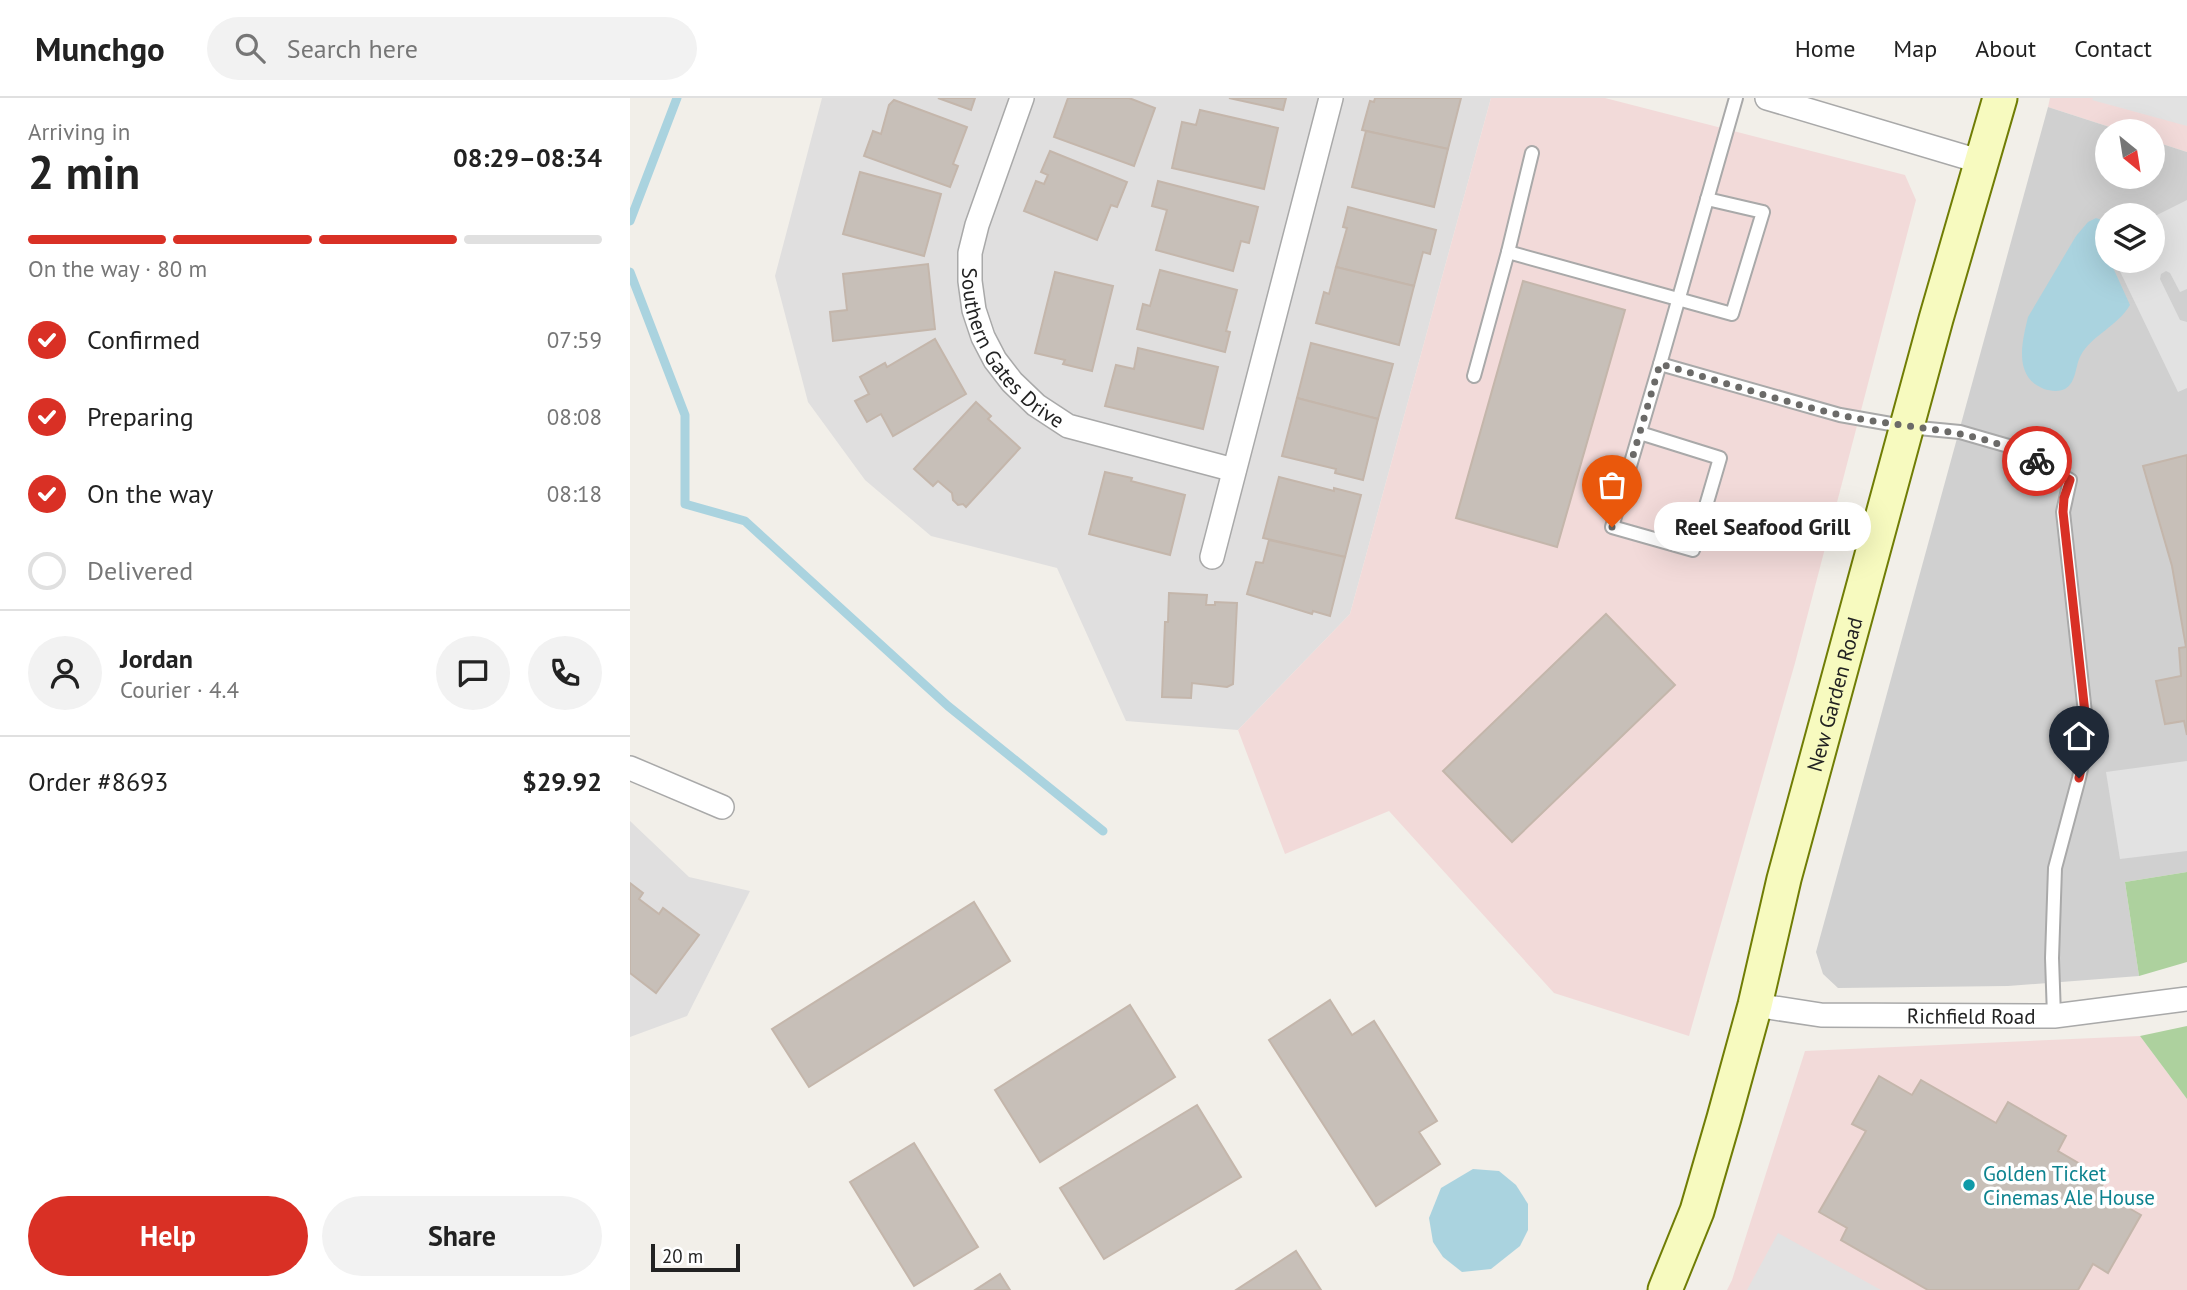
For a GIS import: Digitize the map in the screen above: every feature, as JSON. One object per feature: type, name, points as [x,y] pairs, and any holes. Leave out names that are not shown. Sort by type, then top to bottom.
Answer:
[{"type":"main road","name":"New Garden Road","points":[[1665,1290],[1697,1211],[1755,1005],[1784,879],[1936,319],[2000,98]]},
{"type":"street","name":"Southern Gates Drive","points":[[1022,98],[976,225],[970,253],[974,310],[982,337],[995,360],[1012,382],[1036,405],[1068,426],[1234,470]]},
{"type":"street","points":[[1212,557],[1331,98]]},
{"type":"street","points":[[1767,98],[1982,162]]},
{"type":"street","points":[[630,768],[722,807]]},
{"type":"street","name":"Richfield Road","points":[[1755,1005],[1821,1014],[2054,1016],[2187,999]]},
{"type":"lane","points":[[1640,433],[1720,458],[1693,550],[1612,527],[1736,98]]},
{"type":"lane","points":[[1474,376],[1532,153]]},
{"type":"lane","points":[[1508,252],[1732,314],[1763,212],[1707,199]]},
{"type":"lane","points":[[1660,364],[1840,415],[1908,428],[1960,432],[2012,447],[2070,480],[2063,512],[2086,722],[2085,751],[2055,868],[2052,958],[2054,1016]]},
{"type":"shaded area","points":[[822,98],[1491,98],[1350,614],[1238,730],[1126,721],[1057,568],[931,536],[865,480],[808,402],[775,276]]},
{"type":"shaded area","points":[[1491,98],[1605,98],[1905,175],[1916,200],[1795,663],[1689,1036],[1554,993],[1389,811],[1285,854],[1238,730],[1350,614]]},
{"type":"shaded area","points":[[2050,98],[2187,98],[2187,152],[2165,145],[2165,119],[2095,119],[2095,122],[2048,107]]},
{"type":"shaded area","points":[[2187,98],[2187,126],[2165,119],[2092,100]]},
{"type":"shaded area","points":[[2048,107],[2095,122],[2095,189],[2165,189],[2165,145],[2187,152],[2187,872],[2125,882],[2139,976],[2008,986],[1838,988],[1823,974],[1816,952]]},
{"type":"shaded area","points":[[2187,200],[2187,289],[2180,292],[2170,273],[2165,272],[2165,211]]},
{"type":"shaded area","points":[[2121,273],[2163,273],[2160,279],[2180,320],[2187,322],[2187,388],[2178,392]]},
{"type":"shaded area","points":[[2187,761],[2187,851],[2120,859],[2106,772]]},
{"type":"shaded area","points":[[630,821],[689,877],[750,891],[687,1016],[630,1037]]},
{"type":"shaded area","points":[[2140,1036],[2187,1099],[2187,1290],[1727,1290],[1805,1051]]},
{"type":"shaded area","points":[[1778,1233],[1881,1290],[1747,1290]]},
{"type":"green space","points":[[2187,872],[2187,962],[2139,976],[2125,882]]},
{"type":"green space","points":[[2187,1026],[2187,1099],[2140,1036]]},
{"type":"water","points":[[2095,218],[2095,273],[2115,273],[2130,305],[2119,319],[2086,348],[2069,386],[2060,391],[2052,391],[2034,383],[2024,368],[2022,348],[2028,317],[2076,236],[2088,222]]},
{"type":"water","points":[[1473,1169],[1499,1171],[1516,1185],[1528,1204],[1528,1230],[1520,1246],[1491,1269],[1462,1272],[1443,1257],[1433,1242],[1429,1218],[1441,1188]]},
{"type":"building","points":[[938,98],[975,98],[971,110]]},
{"type":"building","points":[[1068,98],[1129,98],[1155,108],[1134,166],[1054,137]]},
{"type":"building","points":[[1229,98],[1286,98],[1283,110]]},
{"type":"building","points":[[1375,98],[1461,98],[1448,149],[1362,130],[1370,101],[1374,102]]},
{"type":"building","points":[[894,100],[967,127],[953,164],[958,166],[950,187],[864,156],[873,131],[881,134],[889,105]]},
{"type":"building","points":[[1200,110],[1278,128],[1264,189],[1172,168],[1182,122],[1196,125]]},
{"type":"building","points":[[1366,131],[1448,149],[1434,207],[1352,187]]},
{"type":"building","points":[[1050,151],[1127,182],[1117,207],[1111,205],[1097,240],[1024,211],[1036,181],[1044,184],[1048,175],[1041,172]]},
{"type":"building","points":[[860,172],[941,194],[924,256],[843,234]]},
{"type":"building","points":[[1158,181],[1258,207],[1249,243],[1241,241],[1233,271],[1156,250],[1167,210],[1152,206]]},
{"type":"building","points":[[1348,207],[1436,230],[1430,254],[1423,252],[1414,286],[1336,267],[1347,228],[1343,227]]},
{"type":"building","points":[[928,264],[935,329],[833,341],[830,312],[847,310],[843,274]]},
{"type":"building","points":[[1336,267],[1414,286],[1399,345],[1316,323],[1324,292],[1329,294]]},
{"type":"building","points":[[1160,270],[1237,290],[1226,331],[1230,332],[1225,352],[1137,329],[1143,304],[1150,306]]},
{"type":"building","points":[[1055,272],[1113,286],[1092,371],[1063,364],[1065,360],[1035,353]]},
{"type":"building","points":[[1523,281],[1625,310],[1557,547],[1456,518]]},
{"type":"building","points":[[935,339],[966,394],[893,436],[881,414],[867,422],[855,401],[869,394],[860,377],[885,363],[887,367]]},
{"type":"building","points":[[1311,343],[1393,364],[1378,419],[1297,398]]},
{"type":"building","points":[[1138,348],[1218,367],[1203,429],[1105,406],[1116,365],[1134,369]]},
{"type":"building","points":[[1297,398],[1378,419],[1363,480],[1335,473],[1336,469],[1282,456]]},
{"type":"building","points":[[976,402],[991,416],[988,419],[1020,448],[966,507],[963,504],[958,505],[953,500],[952,493],[938,481],[933,486],[914,469]]},
{"type":"building","points":[[2187,455],[2187,735],[2184,721],[2165,724],[2156,681],[2181,676],[2179,648],[2186,647],[2172,566],[2143,466]]},
{"type":"building","points":[[1105,472],[1185,495],[1170,555],[1089,534]]},
{"type":"building","points":[[1279,477],[1361,495],[1345,557],[1263,538]]},
{"type":"building","points":[[1269,540],[1345,557],[1330,616],[1313,611],[1312,614],[1247,594],[1256,562],[1263,563]]},
{"type":"building","points":[[1169,593],[1207,595],[1206,605],[1215,605],[1215,602],[1237,603],[1233,684],[1227,687],[1192,683],[1191,698],[1162,697]]},
{"type":"building","points":[[1606,614],[1675,685],[1512,842],[1443,771]]},
{"type":"building","points":[[630,883],[643,893],[639,899],[659,914],[663,908],[699,935],[656,993],[630,973]]},
{"type":"building","points":[[974,902],[1010,961],[809,1087],[772,1029]]},
{"type":"building","points":[[1330,1000],[1352,1035],[1374,1021],[1437,1121],[1419,1132],[1440,1164],[1376,1206],[1269,1040]]},
{"type":"building","points":[[1130,1005],[1175,1077],[1040,1162],[995,1090]]},
{"type":"building","name":"Golden Ticket Cinemas Ale House","points":[[1879,1076],[1912,1095],[1921,1080],[1996,1123],[2008,1102],[2066,1136],[2058,1151],[2106,1179],[2099,1191],[2141,1215],[2108,1273],[2093,1264],[2078,1290],[1928,1290],[1841,1240],[1847,1228],[1819,1212],[1866,1131],[1852,1124]]},
{"type":"building","points":[[1197,1105],[1241,1177],[1104,1259],[1060,1188]]},
{"type":"building","points":[[914,1143],[978,1247],[914,1286],[850,1182]]},
{"type":"building","points":[[1296,1251],[1321,1290],[1236,1290]]},
{"type":"building","points":[[1000,1274],[1010,1290],[975,1290]]},
{"type":"waterway","points":[[630,221],[677,98]]},
{"type":"waterway","points":[[630,272],[685,415],[685,504],[745,521],[948,706],[1103,831]]},
{"type":"way so far","points":[[1612,527],[1660,364],[1840,415],[1908,428],[1960,432],[2012,447],[2037,461]]},
{"type":"place","name":"Reel Seafood Grill","points":[[1612,527]]},
{"type":"place","name":"Golden Ticket Cinemas Ale House","points":[[1969,1185]]},
{"type":"route","points":[[2037,461],[2070,480],[2063,512],[2086,722],[2085,751],[2079,778]]}]
